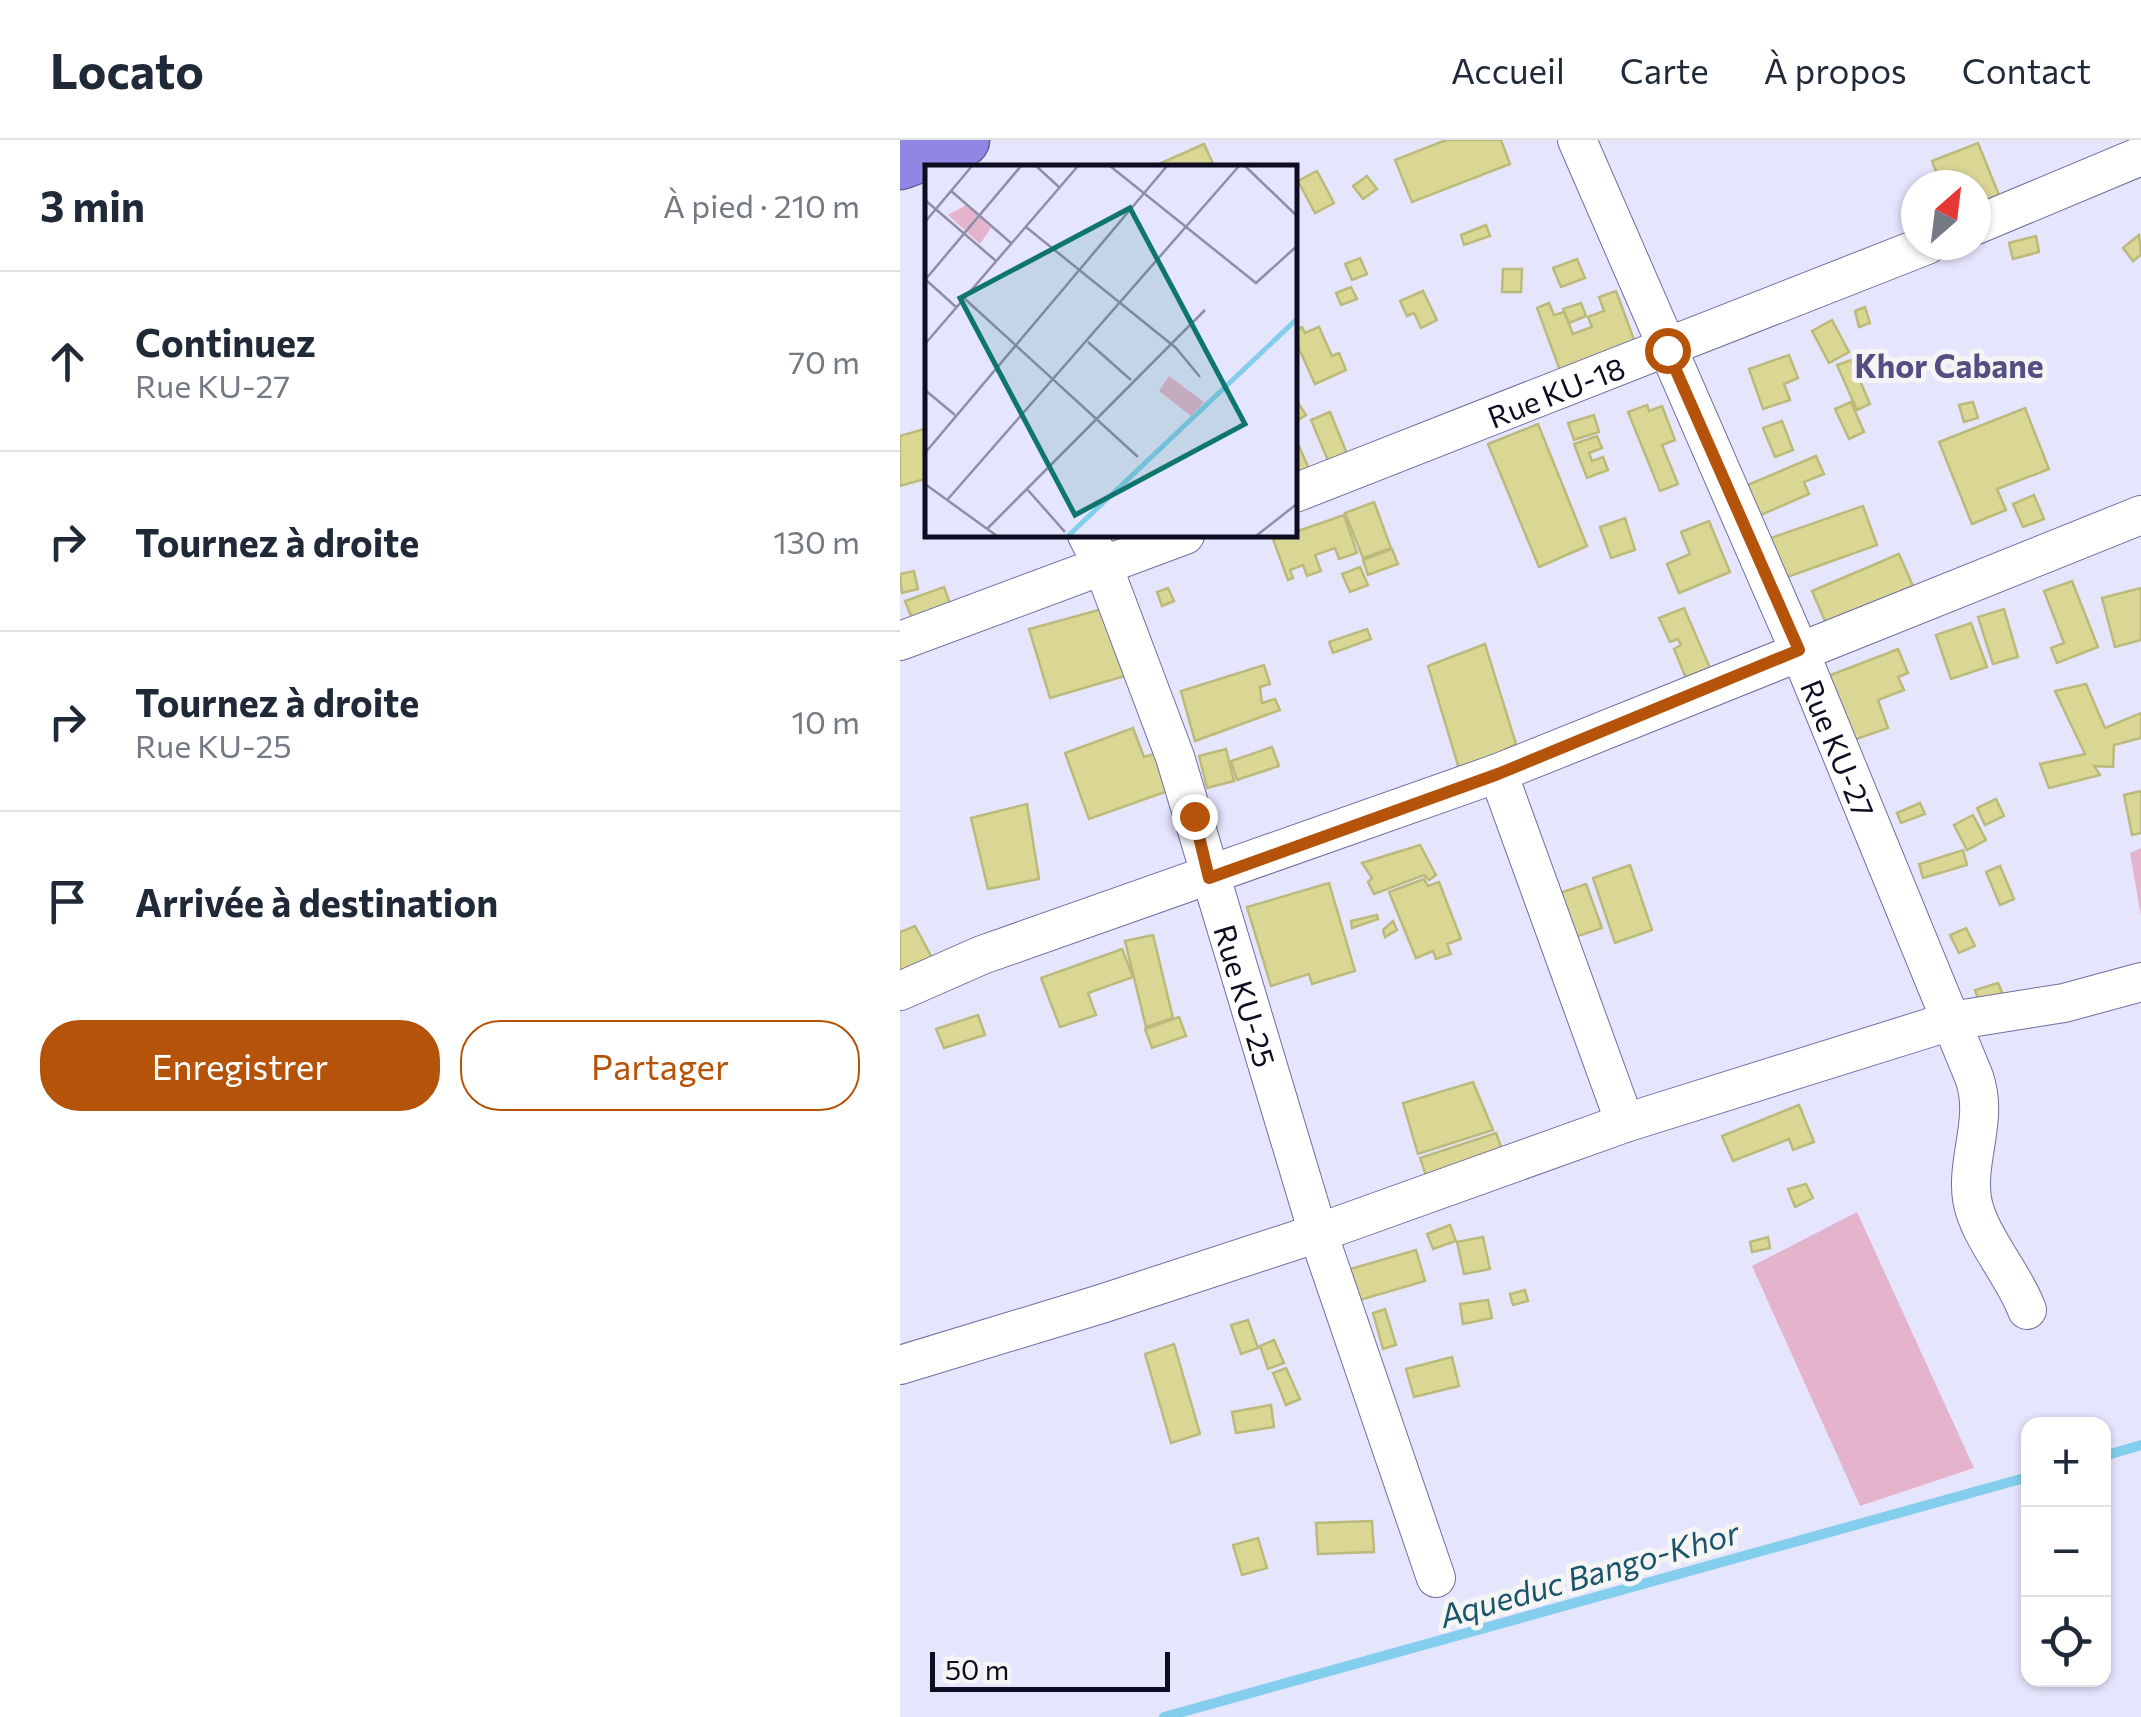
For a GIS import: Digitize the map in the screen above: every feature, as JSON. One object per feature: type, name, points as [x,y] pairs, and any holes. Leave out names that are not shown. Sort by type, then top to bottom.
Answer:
[{"type":"street","name":"Rue KU-27","points":[[1576,140],[1799,650],[1980,1092],[1972,1202],[2027,1310]]},
{"type":"street","points":[[1991,219],[2141,156]]},
{"type":"street","name":"Rue KU-18","points":[[1298,492],[1901,255]]},
{"type":"street","points":[[900,991],[982,956],[1498,774],[2141,515]]},
{"type":"street","points":[[900,641],[1095,551],[1168,538]]},
{"type":"street","name":"Rue KU-25","points":[[1095,551],[1175,757],[1318,1233],[1436,1578]]},
{"type":"street","points":[[1498,774],[1625,1123]]},
{"type":"street","points":[[900,1365],[1318,1233],[1625,1123],[1951,1020],[2064,1003],[2141,982]]},
{"type":"shaded area","points":[[2141,848],[2141,916],[2130,853]]},
{"type":"shaded area","points":[[1857,1212],[1974,1468],[1860,1506],[1752,1266]]},
{"type":"building","points":[[1446,140],[1501,140],[1510,164],[1412,202],[1395,160]]},
{"type":"building","points":[[1978,143],[1989,170],[1935,170],[1932,161]]},
{"type":"building","points":[[1204,144],[1214,165],[1157,165]]},
{"type":"building","points":[[1317,171],[1334,203],[1315,213],[1298,181]]},
{"type":"building","points":[[1991,175],[1999,195],[1991,198]]},
{"type":"building","points":[[1367,176],[1377,189],[1363,199],[1353,186]]},
{"type":"building","points":[[1486,225],[1490,236],[1464,245],[1461,235]]},
{"type":"building","points":[[2139,235],[2141,255],[2133,261],[2123,248]]},
{"type":"building","points":[[2036,236],[2039,252],[2013,259],[2009,243]]},
{"type":"building","points":[[1360,258],[1367,274],[1352,280],[1345,264]]},
{"type":"building","points":[[1577,259],[1585,278],[1561,287],[1553,268]]},
{"type":"building","points":[[1503,269],[1522,269],[1521,292],[1502,292]]},
{"type":"building","points":[[1351,287],[1357,299],[1341,305],[1336,293]]},
{"type":"building","points":[[1423,291],[1437,320],[1421,328],[1414,313],[1407,316],[1400,301]]},
{"type":"building","points":[[1616,291],[1636,345],[1561,373],[1537,308],[1549,303],[1554,315],[1564,312],[1573,334],[1592,327],[1588,317],[1604,311],[1599,297]]},
{"type":"building","points":[[1581,303],[1586,316],[1569,323],[1563,309]]},
{"type":"building","points":[[1865,307],[1870,323],[1859,327],[1855,311]]},
{"type":"building","points":[[1832,320],[1849,352],[1829,363],[1812,331]]},
{"type":"building","points":[[1302,327],[1305,333],[1319,327],[1332,356],[1339,353],[1346,370],[1315,384],[1298,347],[1298,329]]},
{"type":"building","points":[[1789,355],[1798,378],[1784,384],[1790,400],[1763,409],[1749,369]]},
{"type":"building","points":[[1851,360],[1870,404],[1857,410],[1837,365]]},
{"type":"building","points":[[1851,402],[1864,432],[1849,439],[1835,409]]},
{"type":"building","points":[[1973,402],[1978,418],[1964,422],[1959,405]]},
{"type":"building","points":[[1298,403],[1306,415],[1298,420]]},
{"type":"building","points":[[1647,405],[1649,411],[1662,406],[1675,440],[1662,445],[1678,484],[1660,491],[1628,412]]},
{"type":"building","points":[[2025,408],[2049,469],[1997,489],[2006,510],[1972,524],[1939,442]]},
{"type":"building","points":[[1330,412],[1348,456],[1329,463],[1311,420]]},
{"type":"building","points":[[1594,415],[1599,432],[1574,440],[1568,423]]},
{"type":"building","points":[[1782,421],[1793,450],[1775,457],[1763,428]]},
{"type":"building","points":[[1538,424],[1587,546],[1539,567],[1488,444]]},
{"type":"building","points":[[925,429],[925,479],[900,486],[900,436]]},
{"type":"building","points":[[1597,436],[1602,448],[1589,453],[1592,461],[1603,457],[1608,470],[1587,478],[1574,444]]},
{"type":"building","points":[[1298,444],[1310,471],[1298,476]]},
{"type":"building","points":[[1816,456],[1824,474],[1804,482],[1809,494],[1756,517],[1743,487]]},
{"type":"building","points":[[2034,495],[2044,519],[2023,527],[2013,504]]},
{"type":"building","points":[[1374,502],[1391,548],[1363,558],[1345,513]]},
{"type":"building","points":[[1863,506],[1877,545],[1782,579],[1768,539]]},
{"type":"building","points":[[1344,515],[1357,553],[1339,559],[1335,548],[1315,555],[1321,571],[1307,576],[1303,565],[1290,570],[1293,578],[1288,580],[1273,539],[1298,538],[1298,531]]},
{"type":"building","points":[[1625,518],[1635,550],[1611,558],[1600,527]]},
{"type":"building","points":[[1709,521],[1730,572],[1679,593],[1667,564],[1690,554],[1681,532]]},
{"type":"building","points":[[1392,549],[1398,564],[1368,575],[1363,560]]},
{"type":"building","points":[[1899,554],[1913,586],[1826,623],[1812,591]]},
{"type":"building","points":[[1360,567],[1368,585],[1350,592],[1342,574]]},
{"type":"building","points":[[914,571],[918,589],[902,593],[900,574]]},
{"type":"building","points":[[2072,581],[2098,647],[2057,663],[2051,648],[2064,643],[2044,591]]},
{"type":"building","points":[[944,587],[953,612],[915,626],[905,601]]},
{"type":"building","points":[[1168,588],[1174,601],[1162,606],[1157,592]]},
{"type":"building","points":[[2141,588],[2141,640],[2115,647],[2102,598]]},
{"type":"building","points":[[1106,608],[1125,676],[1050,698],[1029,629]]},
{"type":"building","points":[[1684,608],[1710,668],[1686,678],[1674,649],[1681,645],[1678,639],[1670,642],[1659,618]]},
{"type":"building","points":[[2004,609],[2018,657],[1993,664],[1978,617]]},
{"type":"building","points":[[1971,623],[1987,667],[1951,679],[1936,635]]},
{"type":"building","points":[[1367,629],[1371,639],[1333,653],[1329,642]]},
{"type":"building","points":[[1485,644],[1516,744],[1460,772],[1428,666]]},
{"type":"building","points":[[1898,649],[1908,673],[1898,677],[1904,690],[1878,700],[1888,728],[1848,742],[1823,678]]},
{"type":"building","points":[[1264,665],[1270,684],[1260,687],[1262,703],[1275,699],[1280,710],[1195,741],[1181,691]]},
{"type":"building","points":[[2086,684],[2105,728],[2141,713],[2141,738],[2114,745],[2113,767],[2094,766],[2100,775],[2049,788],[2040,764],[2085,754],[2055,691]]},
{"type":"building","points":[[1133,728],[1144,757],[1154,754],[1168,791],[1089,819],[1065,753]]},
{"type":"building","points":[[1272,747],[1279,766],[1237,780],[1231,761]]},
{"type":"building","points":[[1226,749],[1234,781],[1207,788],[1199,756]]},
{"type":"building","points":[[2141,791],[2141,833],[2132,835],[2124,795]]},
{"type":"building","points":[[1996,799],[2004,816],[1985,825],[1977,808]]},
{"type":"building","points":[[1920,803],[1925,814],[1901,823],[1897,813]]},
{"type":"building","points":[[1027,804],[1039,879],[988,889],[971,818]]},
{"type":"building","points":[[1973,815],[1986,840],[1967,850],[1954,825]]},
{"type":"building","points":[[1420,845],[1436,875],[1429,880],[1424,875],[1374,894],[1368,882],[1372,878],[1362,863]]},
{"type":"building","points":[[1963,850],[1967,865],[1923,878],[1919,864]]},
{"type":"building","points":[[1630,865],[1652,930],[1615,943],[1593,878]]},
{"type":"building","points":[[2000,866],[2014,899],[2000,905],[1986,872]]},
{"type":"building","points":[[1424,879],[1428,886],[1439,882],[1461,939],[1447,944],[1451,954],[1436,959],[1433,951],[1416,958],[1389,892]]},
{"type":"building","points":[[1329,883],[1355,971],[1312,984],[1309,974],[1271,986],[1247,907]]},
{"type":"building","points":[[1586,884],[1602,928],[1572,938],[1557,894]]},
{"type":"building","points":[[1377,915],[1378,919],[1352,928],[1351,921]]},
{"type":"building","points":[[1393,921],[1397,930],[1385,937],[1383,930]]},
{"type":"building","points":[[915,926],[937,967],[900,977],[900,932]]},
{"type":"building","points":[[1966,928],[1975,946],[1959,953],[1950,935]]},
{"type":"building","points":[[1153,935],[1173,1018],[1146,1027],[1125,941]]},
{"type":"building","points":[[1122,949],[1133,977],[1088,993],[1096,1015],[1060,1027],[1041,978]]},
{"type":"building","points":[[1998,983],[2004,997],[1980,1005],[1975,990]]},
{"type":"building","points":[[978,1015],[985,1035],[944,1048],[936,1029]]},
{"type":"building","points":[[1179,1017],[1186,1036],[1152,1048],[1145,1029]]},
{"type":"building","points":[[1473,1082],[1493,1130],[1418,1154],[1403,1103]]},
{"type":"building","points":[[1799,1105],[1814,1142],[1793,1150],[1789,1139],[1733,1161],[1722,1136]]},
{"type":"building","points":[[1496,1133],[1504,1155],[1428,1181],[1420,1158]]},
{"type":"building","points":[[1806,1184],[1813,1198],[1795,1207],[1788,1189]]},
{"type":"building","points":[[1450,1225],[1456,1241],[1433,1249],[1427,1234]]},
{"type":"building","points":[[1483,1237],[1490,1269],[1464,1274],[1457,1242]]},
{"type":"building","points":[[1768,1237],[1770,1248],[1752,1252],[1750,1242]]},
{"type":"building","points":[[1416,1250],[1425,1281],[1360,1300],[1350,1269]]},
{"type":"building","points":[[1525,1290],[1528,1301],[1513,1305],[1510,1294]]},
{"type":"building","points":[[1488,1300],[1492,1318],[1463,1324],[1460,1304]]},
{"type":"building","points":[[1385,1309],[1396,1345],[1383,1349],[1373,1313]]},
{"type":"building","points":[[1248,1320],[1258,1348],[1241,1354],[1231,1325]]},
{"type":"building","points":[[1274,1340],[1284,1363],[1268,1369],[1260,1346]]},
{"type":"building","points":[[1174,1344],[1200,1434],[1171,1443],[1145,1354]]},
{"type":"building","points":[[1452,1357],[1459,1386],[1414,1397],[1406,1369]]},
{"type":"building","points":[[1286,1368],[1300,1399],[1286,1405],[1273,1373]]},
{"type":"building","points":[[1271,1405],[1274,1427],[1236,1433],[1232,1412]]},
{"type":"building","points":[[1372,1521],[1374,1552],[1318,1554],[1316,1523]]},
{"type":"building","points":[[1258,1538],[1267,1568],[1242,1575],[1233,1545]]},
{"type":"waterway","name":"Aqueduc Bango-Khor","points":[[2111,1454],[2141,1445]]},
{"type":"waterway","name":"Aqueduc Bango-Khor","points":[[1164,1717],[2021,1479]]},
{"type":"district","name":"Khor Cabane","points":[[1949,365]]},
{"type":"route","points":[[1194,816],[1209,878],[1498,774],[1799,650],[1667,350]]}]
